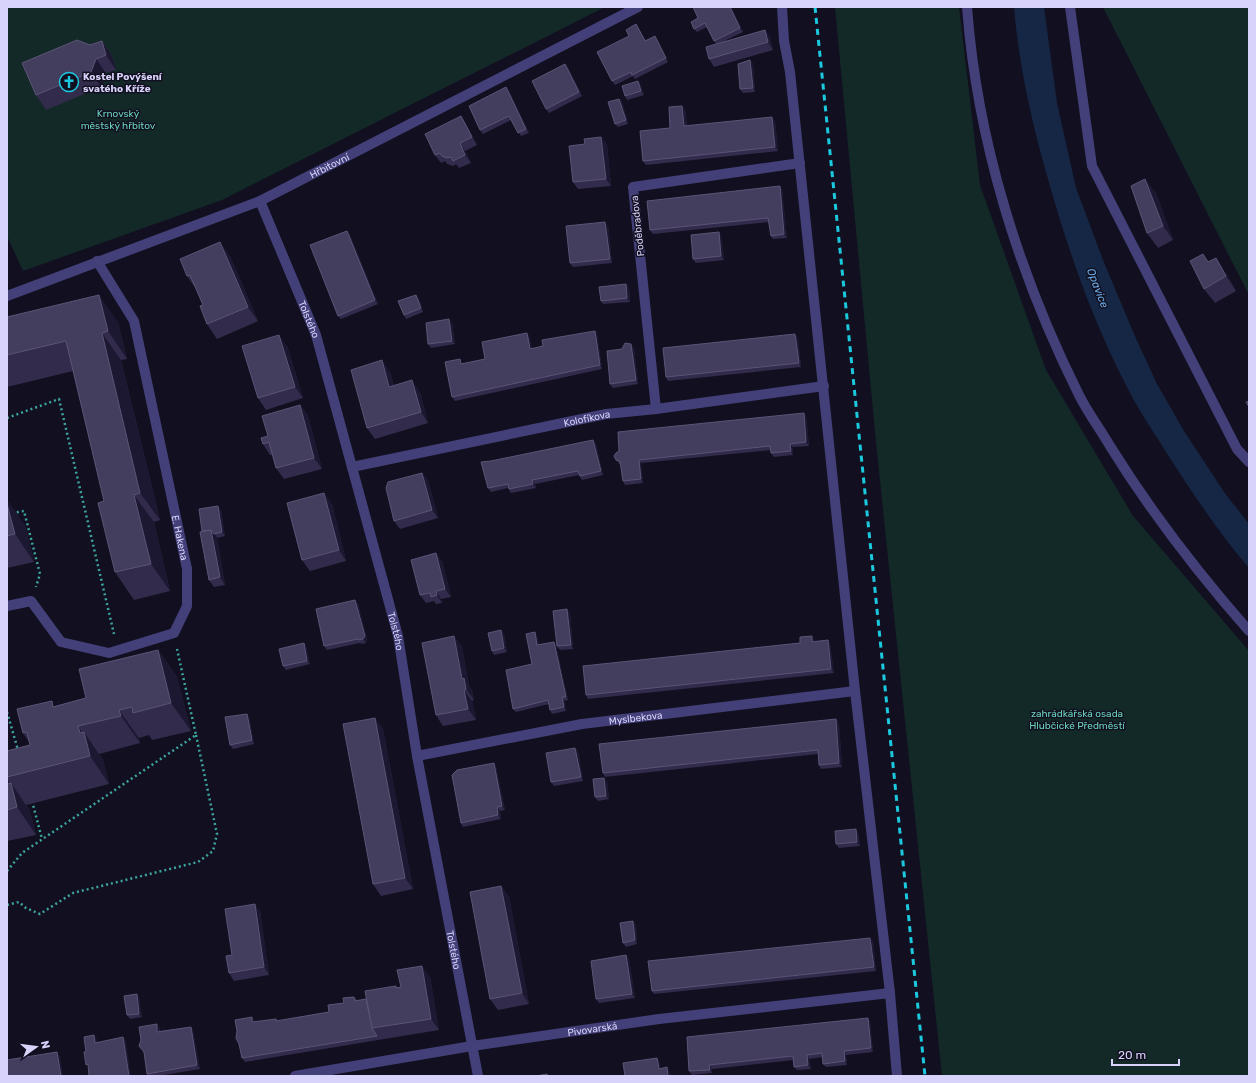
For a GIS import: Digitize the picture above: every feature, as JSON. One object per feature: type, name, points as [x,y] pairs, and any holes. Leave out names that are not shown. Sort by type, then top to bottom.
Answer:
[{"type":"street","name":"Hřbitovní","points":[[7,296],[260,201],[638,7]]},
{"type":"street","points":[[782,7],[784,41],[790,72],[856,691],[890,993],[897,1076]]},
{"type":"street","points":[[968,7],[970,50],[985,130],[1003,203],[1052,337],[1080,397],[1157,517],[1215,593],[1249,631]]},
{"type":"street","points":[[1070,7],[1092,166],[1237,449],[1249,462]]},
{"type":"street","name":"Poděbradova","points":[[656,409],[633,187],[800,164]]},
{"type":"street","name":"Tolstého","points":[[260,201],[316,335],[398,636],[418,756],[478,1076]]},
{"type":"street","name":"E. Hakena","points":[[97,261],[134,321],[188,569],[187,606],[174,633]]},
{"type":"street","name":"Kolofíkova","points":[[352,468],[606,414],[656,409],[824,386]]},
{"type":"street","points":[[7,606],[31,601],[61,642],[109,652],[174,633]]},
{"type":"street","name":"Myslbekova","points":[[418,756],[582,724],[856,691]]},
{"type":"street","name":"Pivovarská","points":[[295,1076],[472,1046],[659,1019],[890,993]]},
{"type":"path","points":[[7,418],[59,399],[118,650]]},
{"type":"path","points":[[7,514],[24,511],[40,574],[31,601]]},
{"type":"path","points":[[7,904],[19,902],[26,908],[40,914],[73,894],[198,862],[213,851],[218,834],[174,633]]},
{"type":"path","points":[[7,712],[20,757]]},
{"type":"path","points":[[7,872],[22,853],[196,735]]},
{"type":"path","points":[[30,794],[42,839]]},
{"type":"green space","name":"Krnovský městský hřbitov","points":[[7,7],[605,7],[222,200],[23,271],[7,236]]},
{"type":"green space","name":"zahrádkářská osada Hlubčické Předměstí","points":[[835,7],[959,7],[980,185],[1046,370],[1133,516],[1249,651],[1249,1076],[942,1076],[876,442]]},
{"type":"green space","points":[[1103,7],[1249,7],[1249,295]]},
{"type":"water","name":"Opavice","points":[[1014,7],[1044,7],[1057,103],[1076,188],[1103,260],[1157,384],[1184,431],[1224,492],[1249,524],[1249,568],[1227,541],[1177,470],[1130,392],[1102,335],[1065,236],[1038,142],[1019,53]]},
{"type":"building","points":[[693,7],[730,7],[740,28],[714,41],[705,23],[694,29],[691,22],[698,18]]},
{"type":"building","points":[[636,24],[645,41],[655,36],[666,58],[632,75],[631,72],[612,81],[597,52],[629,36],[626,30]]},
{"type":"building","points":[[765,30],[768,42],[709,59],[706,47]]},
{"type":"building","points":[[77,40],[90,45],[102,41],[106,55],[96,59],[91,72],[36,95],[22,63]]},
{"type":"building","points":[[750,60],[753,88],[740,89],[738,64]]},
{"type":"building","points":[[565,64],[579,92],[546,109],[532,81]]},
{"type":"building","points":[[638,81],[641,91],[625,96],[622,86]]},
{"type":"building","points":[[506,87],[526,129],[518,133],[509,116],[480,130],[469,106]]},
{"type":"building","points":[[619,99],[626,120],[615,124],[608,102]]},
{"type":"building","points":[[682,106],[684,126],[772,117],[775,147],[643,161],[640,131],[670,128],[669,107]]},
{"type":"building","points":[[461,116],[472,137],[460,143],[465,155],[453,161],[451,157],[447,158],[442,156],[440,153],[435,155],[425,134]]},
{"type":"building","points":[[601,137],[606,179],[573,182],[569,146],[585,144],[584,139]]},
{"type":"building","points":[[1145,179],[1163,226],[1147,233],[1131,186]]},
{"type":"building","points":[[780,186],[784,234],[771,236],[768,218],[650,230],[647,201]]},
{"type":"building","points":[[605,222],[610,259],[570,263],[566,226]]},
{"type":"building","points":[[347,231],[375,300],[338,316],[310,245]]},
{"type":"building","points":[[719,232],[721,256],[693,259],[691,235]]},
{"type":"building","points":[[220,242],[248,307],[207,324],[200,306],[203,305],[190,275],[187,276],[180,259]]},
{"type":"building","points":[[1203,254],[1208,262],[1216,258],[1226,276],[1204,289],[1190,261]]},
{"type":"building","points":[[626,284],[627,298],[601,301],[599,287]]},
{"type":"building","points":[[99,295],[108,331],[102,333],[140,493],[134,495],[151,564],[115,572],[98,503],[104,501],[66,341],[7,355],[7,317]]},
{"type":"building","points":[[416,295],[421,308],[404,315],[398,301]]},
{"type":"building","points":[[449,319],[452,341],[428,344],[426,323]]},
{"type":"building","points":[[595,331],[600,365],[452,397],[445,362],[460,359],[461,364],[485,359],[482,342],[527,333],[530,349],[543,346],[542,340]]},
{"type":"building","points":[[795,334],[799,363],[666,377],[663,348]]},
{"type":"building","points":[[279,335],[295,387],[258,398],[242,346]]},
{"type":"building","points":[[625,343],[631,344],[636,380],[610,384],[607,351],[622,349]]},
{"type":"building","points":[[382,360],[389,387],[412,380],[421,412],[367,428],[351,370]]},
{"type":"building","points":[[300,405],[314,458],[276,468],[269,442],[263,444],[261,438],[268,436],[262,416]]},
{"type":"building","points":[[804,413],[806,442],[790,444],[791,451],[771,453],[770,446],[639,460],[641,479],[623,481],[620,461],[616,460],[614,456],[619,451],[618,432]]},
{"type":"building","points":[[593,440],[601,471],[580,476],[578,471],[532,480],[533,484],[509,489],[508,484],[488,488],[481,462]]},
{"type":"building","points":[[422,473],[432,510],[394,521],[386,488],[388,482]]},
{"type":"building","points":[[324,493],[339,550],[302,560],[287,503]]},
{"type":"building","points":[[7,504],[15,534],[7,536]]},
{"type":"building","points":[[218,506],[222,532],[214,534],[211,530],[202,531],[199,509]]},
{"type":"building","points":[[211,530],[220,577],[209,580],[200,532]]},
{"type":"building","points":[[436,553],[445,589],[436,591],[437,595],[431,597],[430,593],[420,595],[411,560]]},
{"type":"building","points":[[355,600],[365,636],[363,639],[324,646],[316,609]]},
{"type":"building","points":[[567,609],[571,645],[557,646],[553,611]]},
{"type":"building","points":[[501,630],[504,648],[492,651],[488,633]]},
{"type":"building","points":[[535,632],[537,645],[554,642],[566,697],[562,697],[564,707],[550,710],[548,700],[513,709],[506,670],[532,664],[526,634]]},
{"type":"building","points":[[454,636],[462,679],[464,678],[466,689],[464,690],[468,709],[436,715],[422,643]]},
{"type":"building","points":[[812,636],[812,642],[828,640],[831,669],[586,695],[583,666],[800,643],[800,637]]},
{"type":"building","points":[[304,643],[307,661],[283,666],[279,649]]},
{"type":"building","points":[[158,650],[171,703],[133,713],[132,707],[119,710],[121,716],[78,726],[80,733],[84,732],[90,756],[7,777],[7,751],[30,745],[27,732],[23,733],[17,709],[52,701],[53,707],[86,698],[79,669]]},
{"type":"building","points":[[247,714],[252,740],[230,745],[225,717]]},
{"type":"building","points":[[375,718],[405,878],[373,884],[343,724]]},
{"type":"building","points":[[836,719],[839,763],[819,765],[818,750],[603,773],[599,744]]},
{"type":"building","points":[[575,748],[581,777],[551,782],[546,753]]},
{"type":"building","points":[[494,763],[502,806],[497,807],[498,815],[461,823],[452,775],[457,770]]},
{"type":"building","points":[[604,778],[606,796],[595,797],[593,779]]},
{"type":"building","points":[[11,783],[17,807],[7,810],[7,784]]},
{"type":"building","points":[[856,829],[857,842],[836,844],[835,831]]},
{"type":"building","points":[[501,886],[522,993],[490,999],[470,892]]},
{"type":"building","points":[[255,904],[264,967],[229,973],[226,956],[232,955],[225,909]]},
{"type":"building","points":[[633,921],[635,940],[623,943],[620,923]]},
{"type":"building","points":[[870,938],[874,967],[652,991],[648,961]]},
{"type":"building","points":[[626,955],[632,994],[596,999],[591,961]]},
{"type":"building","points":[[422,966],[431,1019],[372,1028],[365,991],[396,986],[396,988],[401,987],[397,970]]},
{"type":"building","points":[[137,994],[139,1014],[127,1015],[124,996]]},
{"type":"building","points":[[354,997],[355,1001],[366,999],[372,1028],[377,1036],[242,1058],[236,1038],[237,1031],[235,1020],[252,1017],[252,1022],[276,1019],[276,1021],[329,1012],[328,1005],[344,1003],[343,998]]},
{"type":"building","points":[[868,1018],[871,1048],[844,1051],[845,1061],[823,1064],[822,1053],[807,1055],[808,1065],[794,1067],[793,1056],[709,1065],[710,1070],[689,1071],[687,1037]]},
{"type":"building","points":[[157,1024],[157,1032],[191,1027],[197,1065],[147,1074],[144,1052],[139,1046],[141,1040],[139,1027]]},
{"type":"building","points":[[94,1035],[95,1043],[123,1037],[129,1076],[89,1076],[88,1064],[86,1065],[84,1052],[86,1052],[84,1037]]},
{"type":"building","points":[[57,1052],[61,1076],[7,1076],[7,1060]]},
{"type":"building","points":[[657,1058],[659,1069],[667,1067],[668,1076],[625,1076],[623,1063]]},
{"type":"building","points":[[547,1074],[548,1076],[536,1076]]},
{"type":"railway","points":[[815,7],[925,1076]]},
{"type":"place","name":"Kostel Povýšení svatého Kříže","points":[[69,82]]}]
